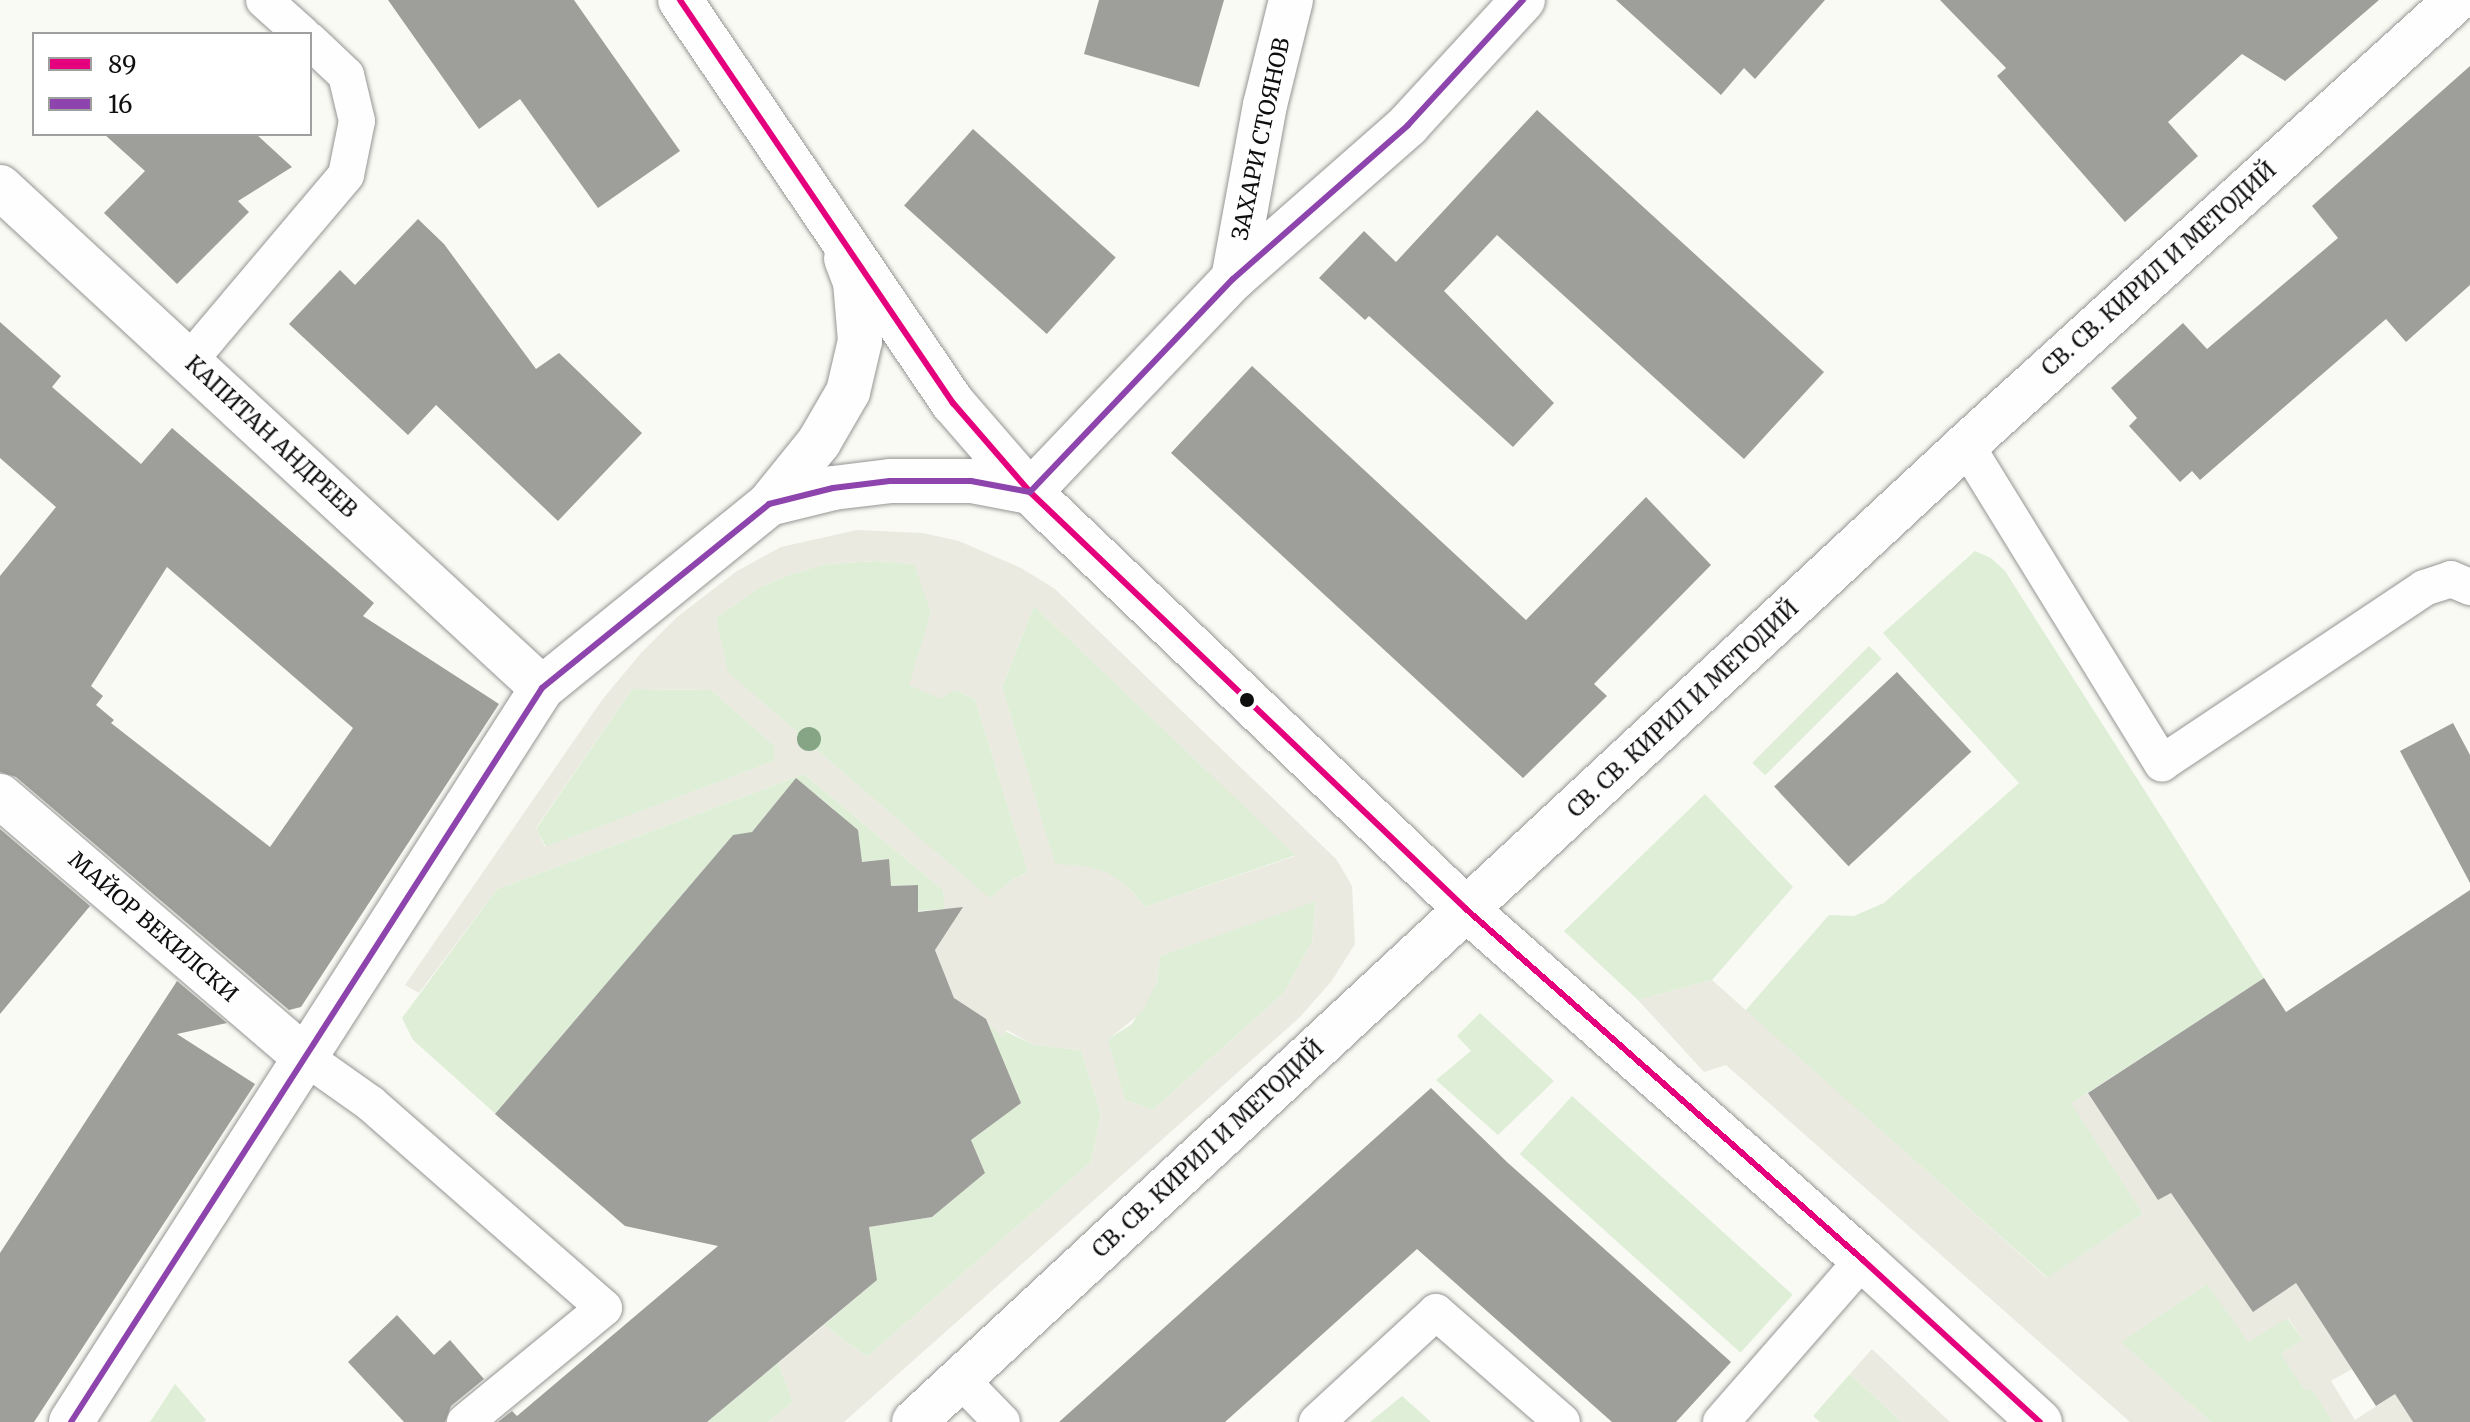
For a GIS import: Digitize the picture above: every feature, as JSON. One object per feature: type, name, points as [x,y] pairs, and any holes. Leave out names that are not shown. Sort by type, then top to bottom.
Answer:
[{"type":"street","points":[[680,0],[953,403],[1030,492],[1466,909],[1863,1260],[2040,1422]]},
{"type":"street","name":"ЗАХАРИ СТОЯНОВ","points":[[1233,279],[1265,105],[1291,0]]},
{"type":"street","points":[[1030,492],[1233,279],[1408,125],[1523,0]]},
{"type":"street","name":"СВ. СВ. КИРИЛ И МЕТОДИЙ","points":[[914,1422],[1966,445],[2456,0]]},
{"type":"street","name":"КАПИТАН АНДРЕЕВ","points":[[0,187],[542,688]]},
{"type":"street","points":[[71,1422],[542,688],[769,504],[819,442],[848,392],[860,341],[855,282],[833,226]]},
{"type":"street","points":[[769,504],[833,488],[890,481],[971,481],[1030,492]]},
{"type":"street","name":"МАЙОР ВЕКИЛСКИ","points":[[0,796],[305,1057]]},
{"type":"lane","points":[[264,0],[300,32]]},
{"type":"lane","points":[[189,361],[346,175],[357,121],[346,75],[312,43]]},
{"type":"lane","points":[[1966,445],[2162,763],[2424,588],[2451,579],[2470,587]]},
{"type":"lane","points":[[305,1057],[370,1103],[604,1308],[465,1422]]},
{"type":"lane","points":[[1721,1422],[1863,1260]]},
{"type":"lane","points":[[1317,1422],[1436,1312],[1562,1422]]},
{"type":"lane","points":[[960,1379],[1002,1422]]},
{"type":"green space","points":[[1975,551],[1991,558],[2005,571],[2264,978],[2072,1103],[2143,1214],[2048,1278],[1745,1011],[1829,915],[1854,916],[1884,903],[2019,783],[1883,633]]},
{"type":"green space","points":[[877,561],[915,564],[931,612],[910,685],[955,690],[975,699],[1028,872],[1012,880],[990,899],[817,750],[808,751],[797,740],[797,732],[727,672],[716,618],[760,587],[789,575],[826,564]]},
{"type":"green space","points":[[1034,606],[1296,855],[1145,907],[1129,888],[1084,866],[1055,865],[1002,687]]},
{"type":"green space","points":[[1869,646],[1882,659],[1765,775],[1752,763]]},
{"type":"green space","points":[[632,689],[711,690],[775,746],[774,761],[546,847],[536,829]]},
{"type":"green space","points":[[804,774],[943,890],[945,909],[918,911],[918,885],[891,886],[888,859],[862,862],[833,836],[834,809],[805,786],[789,787],[747,838],[733,835],[507,1100],[503,1114],[508,1125],[413,1040],[402,1018],[497,889]]},
{"type":"green space","points":[[1705,794],[1793,887],[1712,980],[1638,1000],[1564,931]]},
{"type":"green space","points":[[1316,900],[1312,942],[1284,993],[1153,1110],[1125,1100],[1107,1040],[1132,1024],[1157,982],[1160,956]]},
{"type":"green space","points":[[1480,1013],[1554,1081],[1498,1135],[1436,1080],[1471,1051],[1457,1036]]},
{"type":"green space","points":[[987,1023],[1034,1045],[1081,1050],[1101,1115],[1091,1162],[867,1357],[824,1325],[877,1280],[869,1227],[932,1217],[985,1173],[971,1140],[1012,1109],[1017,1093]]},
{"type":"green space","points":[[1572,1096],[1793,1295],[1741,1353],[1520,1154]]},
{"type":"green space","points":[[2207,1284],[2287,1318],[2303,1340],[2281,1354],[2312,1388],[2333,1422],[2211,1422],[2120,1342]]},
{"type":"green space","points":[[778,1363],[793,1402],[768,1422],[707,1422]]},
{"type":"green space","points":[[1850,1374],[1902,1422],[1820,1422],[1813,1416]]},
{"type":"green space","points":[[175,1384],[206,1420],[204,1422],[150,1422]]},
{"type":"green space","points":[[1402,1396],[1431,1422],[1370,1422]]},
{"type":"shaded area","points":[[857,530],[923,533],[959,541],[1021,568],[1055,589],[1337,860],[1352,886],[1355,944],[1331,982],[1299,1018],[844,1422],[768,1422],[793,1402],[778,1363],[824,1325],[867,1357],[1091,1162],[1101,1115],[1081,1050],[1033,1045],[1007,1030],[1002,1037],[987,1023],[961,1014],[935,950],[947,930],[943,890],[804,774],[497,889],[419,993],[405,985],[602,700],[641,653],[677,617],[737,571],[781,547]],"holes":[[[877,561],[914,564],[931,612],[909,685],[941,699],[955,690],[975,699],[1028,872],[1012,880],[990,898],[817,750],[808,751],[797,740],[797,732],[728,672],[716,618],[760,587],[826,564]],[[1034,606],[1295,856],[1145,907],[1129,888],[1107,872],[1084,866],[1055,864],[1002,687]],[[632,689],[711,690],[774,746],[774,761],[545,847],[536,828]],[[1316,901],[1312,942],[1284,993],[1153,1110],[1125,1100],[1108,1040],[1143,1011],[1157,982],[1160,956]]]},
{"type":"shaded area","points":[[1712,980],[2047,1278],[2143,1214],[2071,1103],[2088,1093],[2158,1200],[2171,1193],[2254,1311],[2296,1283],[2352,1369],[2331,1381],[2355,1420],[2395,1394],[2413,1422],[2333,1422],[2312,1389],[2305,1391],[2281,1354],[2303,1340],[2288,1318],[2248,1342],[2207,1284],[2121,1342],[2211,1422],[2130,1422],[1726,1065],[1704,1072],[1638,1000]]},
{"type":"shaded area","points":[[1872,1349],[1950,1422],[1902,1422],[1850,1374]]},
{"type":"building","points":[[388,0],[574,0],[680,151],[598,208],[520,99],[479,129]]},
{"type":"building","points":[[1099,0],[1224,0],[1199,87],[1084,54]]},
{"type":"building","points":[[1616,0],[1825,0],[1755,79],[1744,68],[1721,95]]},
{"type":"building","points":[[1940,0],[2379,0],[2285,81],[2242,54],[2168,122],[2198,156],[2125,222],[1997,76],[2006,68]]},
{"type":"building","points":[[2470,66],[2470,285],[2406,342],[2386,319],[2200,480],[2192,471],[2180,482],[2129,426],[2137,418],[2111,388],[2183,323],[2207,349],[2338,238],[2312,206]]},
{"type":"building","points":[[1537,110],[1824,372],[1744,459],[1497,235],[1444,291],[1554,403],[1513,447],[1369,316],[1365,320],[1319,278],[1364,231],[1396,262]]},
{"type":"building","points":[[973,129],[1116,257],[1047,334],[904,206]]},
{"type":"building","points":[[106,136],[258,136],[292,167],[238,201],[249,212],[177,284],[104,213],[145,171]]},
{"type":"building","points":[[418,219],[444,244],[536,369],[559,353],[642,433],[558,521],[436,405],[408,435],[289,324],[340,270],[355,285]]},
{"type":"building","points":[[0,322],[61,376],[52,387],[141,464],[172,428],[374,603],[363,616],[499,704],[301,1007],[289,1010],[16,777],[0,772],[0,576],[56,507],[0,458]],"holes":[[[167,567],[353,728],[270,847],[111,723],[114,720],[96,705],[103,696],[91,686]]]},
{"type":"building","points":[[1252,366],[1526,620],[1646,497],[1711,565],[1594,684],[1607,696],[1523,778],[1171,453]]},
{"type":"building","points":[[1897,672],[1971,752],[1848,866],[1774,787]]},
{"type":"building","points":[[2453,723],[2470,755],[2470,883],[2400,751]]},
{"type":"building","points":[[796,778],[858,830],[862,862],[889,859],[891,886],[918,885],[918,912],[963,907],[935,950],[954,998],[986,1019],[1021,1103],[971,1140],[985,1173],[932,1217],[869,1227],[877,1280],[707,1422],[498,1422],[512,1411],[517,1416],[718,1246],[625,1226],[495,1114],[733,835],[752,832]]},
{"type":"building","points":[[0,829],[90,906],[0,1014]]},
{"type":"building","points":[[2470,890],[2470,1422],[2413,1422],[2395,1394],[2376,1406],[2296,1283],[2253,1312],[2171,1193],[2158,1200],[2088,1093],[2264,978],[2286,1012]]},
{"type":"building","points":[[177,981],[227,1023],[177,1034],[255,1084],[34,1422],[0,1422],[0,1253]]},
{"type":"building","points":[[1431,1088],[1508,1163],[1731,1362],[1676,1422],[1612,1422],[1417,1249],[1225,1422],[1059,1422]]},
{"type":"building","points":[[397,1315],[434,1355],[450,1340],[484,1379],[451,1406],[445,1422],[404,1422],[348,1362]]},
{"type":"transit line","name":"89","points":[[680,0],[953,403],[1030,492],[1466,909],[1863,1260],[2040,1422]]},
{"type":"transit line","name":"16","points":[[71,1422],[542,688],[769,504],[833,488],[890,481],[971,481],[1030,492],[1233,279],[1408,125],[1523,0]]}]
